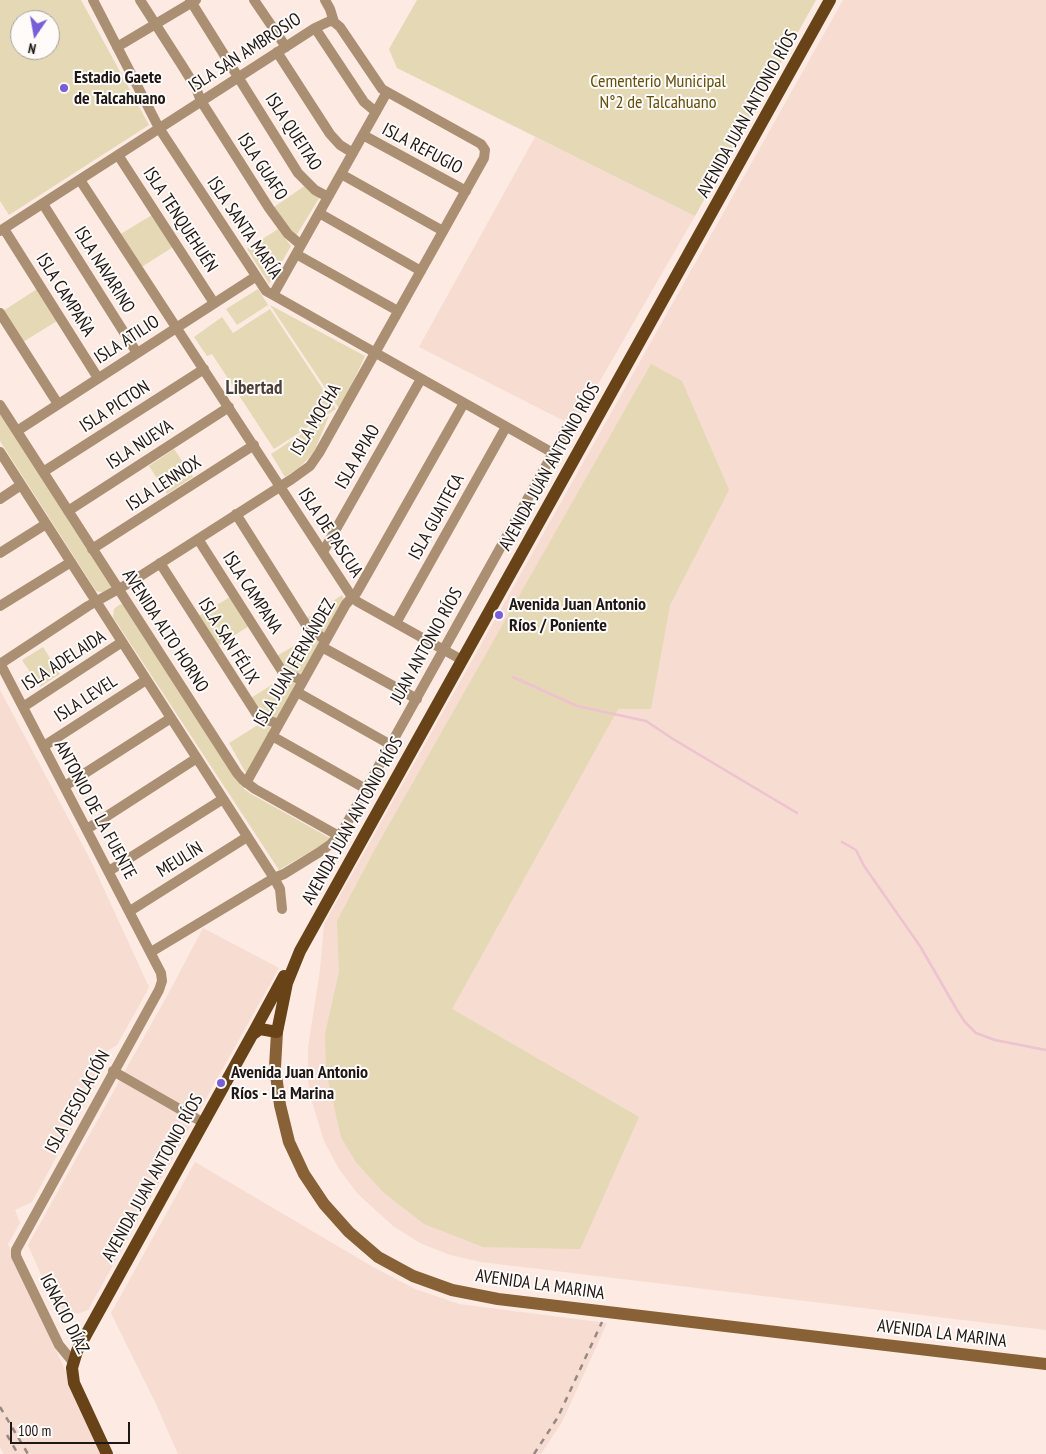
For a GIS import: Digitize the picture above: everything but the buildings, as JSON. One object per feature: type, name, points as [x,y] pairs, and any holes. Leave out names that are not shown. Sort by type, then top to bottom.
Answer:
[{"type":"main road","name":"AVENIDA JUAN ANTONIO RÍOS","points":[[73,1362],[86,1335],[278,986],[300,951],[830,0]]},
{"type":"main road","name":"AVENIDA LA MARINA","points":[[300,951],[287,983],[277,1032],[275,1067],[280,1105],[290,1142],[304,1174],[324,1204],[349,1232],[378,1256],[413,1276],[452,1290],[498,1299],[1046,1364]]},
{"type":"main road","points":[[252,1035],[260,1029],[277,1032]]},
{"type":"main road","name":"IGNACIO DÍAZ","points":[[73,1362],[72,1373],[74,1383],[107,1454]]},
{"type":"street","name":"ISLA SANTA MARÍA","points":[[93,0],[158,128],[266,291],[553,453]]},
{"type":"street","name":"ISLA GUAFO","points":[[140,0],[196,88],[200,101],[278,222],[299,249],[398,311]]},
{"type":"street","points":[[254,0],[332,138],[353,153]]},
{"type":"street","points":[[273,295],[387,92],[373,78],[340,27],[334,22],[325,0]]},
{"type":"street","points":[[117,47],[192,1]]},
{"type":"street","name":"ISLA QUEITAO","points":[[192,1],[298,173],[315,190],[328,196]]},
{"type":"street","name":"ISLA SAN AMBROSIO","points":[[2,230],[281,49],[324,23],[334,22]]},
{"type":"street","points":[[315,28],[364,102],[376,112]]},
{"type":"street","name":"ISLA MOCHA","points":[[0,663],[280,487],[305,470],[315,460],[484,158],[485,150],[481,144],[387,92]]},
{"type":"street","name":"ISLA REFUGIO","points":[[363,136],[466,191]]},
{"type":"street","name":"ISLA TENQUEHUÉN","points":[[118,155],[214,304]]},
{"type":"street","points":[[341,174],[443,231]]},
{"type":"street","name":"ISLA DE PASCUA","points":[[80,180],[352,597],[462,660]]},
{"type":"street","name":"ISLA NAVARINO","points":[[43,204],[136,354]]},
{"type":"street","points":[[319,213],[421,271]]},
{"type":"street","name":"ISLA CAMPAÑA","points":[[2,230],[98,378]]},
{"type":"street","name":"ISLA ATILIO","points":[[17,431],[255,277]]},
{"type":"street","points":[[0,313],[58,404]]},
{"type":"street","name":"ISLA PICTON","points":[[43,472],[204,369]]},
{"type":"street","name":"ISLA APIAO","points":[[322,552],[421,379]]},
{"type":"street","name":"ISLA JUAN FERNÁNDEZ","points":[[246,783],[346,604],[357,592],[464,403]]},
{"type":"street","name":"AVENIDA ALTO HORNO","points":[[0,405],[230,763],[246,783],[338,836]]},
{"type":"street","name":"ISLA NUEVA","points":[[68,511],[229,407]]},
{"type":"street","name":"ISLA GUAITECA","points":[[396,623],[506,427]]},
{"type":"street","name":"JUAN ANTONIO RÍOS","points":[[274,878],[284,874],[332,844],[338,836],[391,745],[567,428]]},
{"type":"street","name":"ISLA LENNOX","points":[[92,549],[254,445]]},
{"type":"street","points":[[0,452],[274,878],[280,889],[282,909]]},
{"type":"street","points":[[0,499],[22,485]]},
{"type":"street","points":[[236,514],[308,628],[324,644],[417,698]]},
{"type":"street","points":[[0,553],[46,524]]},
{"type":"street","name":"ISLA CAMPANA","points":[[198,539],[282,670],[303,681]]},
{"type":"street","points":[[0,606],[71,562]]},
{"type":"street","name":"ISLA SAN FÉLIX","points":[[160,563],[256,713],[261,718],[279,724]]},
{"type":"street","name":"ISLA ADELAIDA","points":[[23,707],[122,642]]},
{"type":"street","name":"ANTONIO DE LA FUENTE","points":[[0,663],[161,973]]},
{"type":"street","name":"ISLA LEVEL","points":[[44,746],[146,680]]},
{"type":"street","points":[[297,692],[391,745]]},
{"type":"street","points":[[64,786],[171,718]]},
{"type":"street","points":[[272,736],[366,789]]},
{"type":"street","points":[[87,829],[197,758]]},
{"type":"street","points":[[109,871],[223,799]]},
{"type":"street","name":"MEULÍN","points":[[130,911],[248,837]]},
{"type":"street","points":[[151,952],[274,878]]},
{"type":"street","name":"ISLA DESOLACIÓN","points":[[18,1245],[158,990],[162,981],[161,973]]},
{"type":"street","points":[[114,1071],[204,1123]]},
{"type":"street","name":"IGNACIO DÍAZ","points":[[18,1245],[16,1256],[59,1345],[73,1362]]},
{"type":"shaded area","points":[[843,0],[1046,0],[1046,1330],[481,1262],[450,1255],[420,1243],[393,1226],[358,1194],[339,1169],[324,1141],[310,1095],[308,1048],[320,970],[324,924]]},
{"type":"shaded area","points":[[535,137],[695,216],[574,426],[419,347]]},
{"type":"shaded area","points":[[0,690],[91,861],[149,987],[117,1045],[97,1057],[103,1071],[32,1202],[15,1210],[20,1223],[8,1244],[103,1454],[4,1454],[0,1447]]},
{"type":"shaded area","points":[[203,928],[279,968],[88,1310],[71,1314],[54,1304],[28,1245]]},
{"type":"shaded area","points":[[195,1162],[373,1267],[415,1289],[459,1304],[607,1323],[562,1422],[541,1454],[178,1454],[156,1404],[111,1313]]},
{"type":"green space","name":"Estadio Gaete de Talcahuano","points":[[0,0],[81,0],[149,125],[9,215],[0,201]]},
{"type":"green space","name":"Cementerio Municipal N°2 de Talcahuano","points":[[417,0],[816,0],[695,216],[397,68],[389,49]]},
{"type":"green space","points":[[306,185],[321,195],[296,236],[274,207]]},
{"type":"green space","points":[[152,215],[173,247],[140,268],[119,235]]},
{"type":"green space","points":[[278,229],[291,246],[269,284],[247,249]]},
{"type":"green space","points":[[37,289],[57,321],[23,342],[3,311]]},
{"type":"green space","points":[[258,289],[268,305],[237,325],[226,309]]},
{"type":"green space","points":[[270,305],[365,356],[340,410]]},
{"type":"green space","points":[[270,309],[336,409],[274,449],[212,354],[207,356],[194,337],[222,317],[233,333]]},
{"type":"green space","points":[[651,364],[682,381],[729,490],[670,605],[651,709],[618,709],[452,1009],[639,1117],[580,1249],[483,1247],[424,1224],[383,1192],[356,1162],[341,1137],[326,1071],[325,1034],[339,972],[337,921],[374,851]]},
{"type":"green space","points":[[0,410],[111,585],[111,589],[104,593],[96,591],[0,441]]},
{"type":"green space","points":[[329,416],[314,452],[300,467],[285,477],[271,454]]},
{"type":"green space","points":[[174,449],[193,477],[167,494],[149,466]]},
{"type":"green space","points":[[342,595],[345,601],[324,634],[307,618]]},
{"type":"green space","points":[[230,597],[249,626],[216,647],[197,617]]},
{"type":"green space","points":[[122,604],[244,789],[330,838],[330,840],[279,870],[113,617],[114,609]]},
{"type":"green space","points":[[310,636],[322,641],[300,676],[286,669],[277,656]]},
{"type":"green space","points":[[43,647],[60,674],[40,687],[22,660]]},
{"type":"green space","points":[[284,677],[297,683],[276,720],[259,710],[251,698]]},
{"type":"green space","points":[[261,723],[273,729],[247,775],[229,743]]},
{"type":"waterway","points":[[513,677],[577,706],[646,721],[797,813]]},
{"type":"waterway","points":[[842,842],[856,850],[864,866],[920,946],[965,1022],[976,1033],[995,1040],[1046,1050]]},
{"type":"railway","points":[[534,1454],[558,1417],[602,1322]]},
{"type":"railway","points":[[0,1407],[28,1454]]},
{"type":"railway","points":[[7,1435],[18,1454]]},
{"type":"place","name":"Estadio Gaete de Talcahuano","points":[[64,88]]},
{"type":"place","name":"Avenida Juan Antonio Ríos / Poniente","points":[[499,615]]},
{"type":"place","name":"Avenida Juan Antonio Ríos - La Marina","points":[[221,1083]]},
{"type":"district","name":"Libertad","points":[[254,389]]}]
